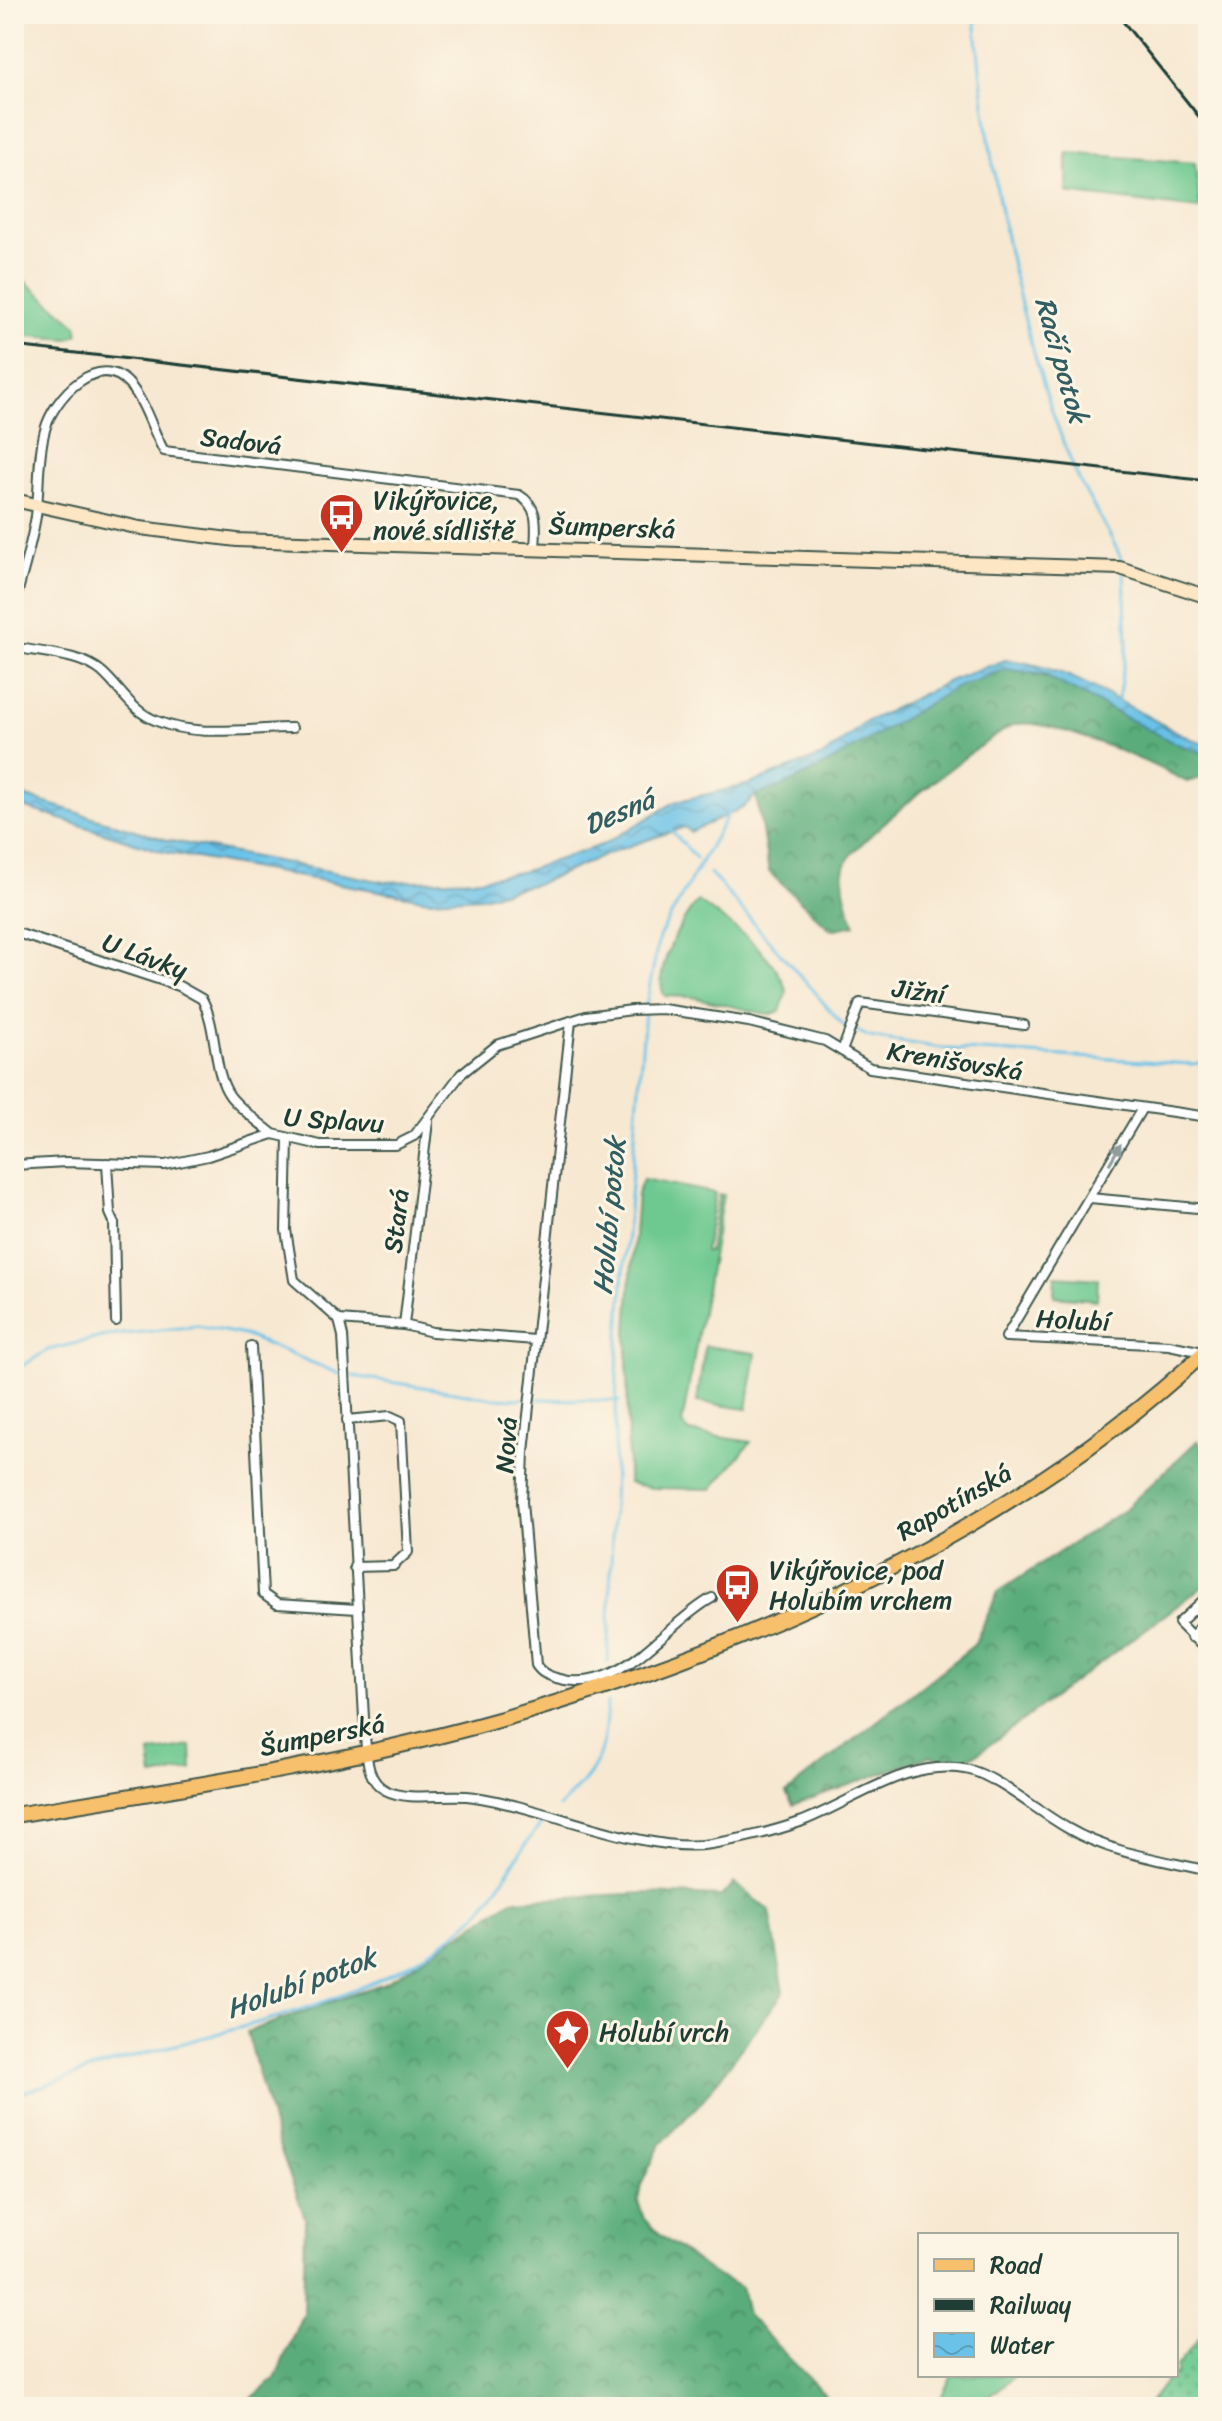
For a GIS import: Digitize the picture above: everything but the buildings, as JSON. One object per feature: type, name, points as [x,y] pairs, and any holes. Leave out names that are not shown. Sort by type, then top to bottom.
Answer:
[{"type":"main road","name":"Rapotínská","points":[[607,1686],[790,1615],[969,1523],[1095,1442],[1206,1350]]},
{"type":"main road","name":"Šumperská","points":[[14,1815],[366,1752],[494,1721],[607,1686]]},
{"type":"street","name":"Sadová","points":[[37,506],[38,465],[46,427],[64,395],[78,381],[101,372],[116,374],[128,382],[164,451],[519,495],[528,502],[535,515],[535,549]]},
{"type":"street","name":"Šumperská","points":[[14,500],[150,530],[237,540],[1124,568],[1208,597]]},
{"type":"street","points":[[14,607],[37,506]]},
{"type":"street","points":[[14,647],[85,662],[101,671],[132,707],[158,722],[194,729],[292,728]]},
{"type":"street","name":"U Lávky","points":[[14,932],[179,986],[202,999],[215,1032],[225,1087],[246,1112],[273,1134]]},
{"type":"street","name":"Jižní","points":[[842,1051],[860,1003],[1024,1025]]},
{"type":"street","name":"U Splavu","points":[[14,1165],[165,1165],[208,1156],[273,1134],[320,1145],[396,1145],[414,1136],[461,1074],[497,1045],[571,1021],[656,1009]]},
{"type":"street","name":"Krenišovská","points":[[656,1009],[749,1022],[825,1041],[870,1068],[1141,1110],[1208,1117]]},
{"type":"street","name":"Nová","points":[[571,1021],[535,1340],[522,1502],[535,1657],[540,1672],[580,1684],[626,1666],[712,1598]]},
{"type":"street","points":[[1141,1110],[1090,1198],[1208,1209]]},
{"type":"street","name":"Stará","points":[[404,1325],[428,1121]]},
{"type":"street","points":[[288,1139],[286,1230],[294,1280],[339,1320],[404,1325],[432,1332],[535,1340]]},
{"type":"street","points":[[107,1163],[110,1213],[114,1222],[116,1321]]},
{"type":"street","name":"Holubí","points":[[1090,1198],[1006,1337],[1169,1345],[1206,1350]]},
{"type":"street","points":[[339,1320],[366,1752],[375,1780],[396,1794],[471,1796],[566,1817],[651,1843],[708,1845],[800,1822],[891,1779],[920,1769],[971,1770],[1072,1831],[1121,1849],[1208,1871]]},
{"type":"street","points":[[251,1346],[263,1594],[277,1604],[357,1609]]},
{"type":"street","points":[[347,1420],[390,1416],[401,1421],[408,1552],[393,1566],[354,1567]]},
{"type":"street","points":[[1208,1596],[1179,1623],[1208,1652]]},
{"type":"street","points":[[1191,1637],[1204,1622]]},
{"type":"green space","points":[[1067,153],[1195,163],[1200,209],[1067,193]]},
{"type":"green space","points":[[14,278],[22,279],[77,325],[78,334],[69,339],[14,335]]},
{"type":"green space","points":[[1006,669],[1058,681],[1208,755],[1208,776],[1187,782],[1074,734],[1029,724],[1014,725],[979,747],[926,788],[857,848],[848,860],[843,876],[855,925],[831,930],[769,872],[756,795],[808,774],[953,689]]},
{"type":"green space","points":[[698,901],[737,929],[772,963],[787,991],[780,1011],[770,1015],[692,997],[665,996],[662,975],[665,961],[684,920]]},
{"type":"green space","points":[[643,1179],[715,1193],[705,1251],[709,1251],[719,1194],[723,1195],[682,1424],[689,1432],[751,1442],[712,1489],[652,1488],[628,1483],[627,1331],[637,1194]]},
{"type":"green space","points":[[1055,1276],[1098,1279],[1097,1300],[1054,1296]]},
{"type":"green space","points":[[705,1346],[756,1353],[747,1409],[697,1402]]},
{"type":"green space","points":[[1198,1440],[1208,1462],[1208,1583],[977,1754],[957,1762],[930,1756],[793,1805],[786,1793],[974,1645],[998,1592],[1124,1510]]},
{"type":"green space","points":[[191,1746],[192,1770],[153,1777],[150,1753]]},
{"type":"green space","points":[[734,1883],[770,1911],[784,1992],[702,2101],[660,2145],[641,2185],[638,2201],[644,2219],[660,2235],[717,2276],[741,2287],[747,2315],[837,2407],[241,2407],[275,2379],[303,2313],[305,2218],[276,2137],[247,2032],[387,1982],[512,1900],[646,1893],[722,1896]]},
{"type":"green space","points":[[1208,2327],[1208,2407],[1156,2407],[1150,2401],[1168,2377],[1178,2377],[1178,2364]]},
{"type":"green space","points":[[951,2377],[1014,2377],[977,2407],[936,2407]]},
{"type":"water","points":[[1005,660],[1032,664],[1084,683],[1208,746],[1208,755],[1172,742],[1045,675],[1006,669],[953,689],[829,763],[779,788],[756,795],[743,808],[690,832],[685,827],[615,851],[540,883],[481,897],[429,900],[163,852],[14,804],[14,793],[167,840],[384,882],[480,879],[525,871],[604,844],[675,802],[750,784],[825,755],[866,722],[949,681]]},
{"type":"waterway","name":"Račí potok","points":[[975,14],[996,186],[1036,362],[1074,469],[1124,566]]},
{"type":"waterway","name":"Račí potok","points":[[1117,705],[1127,645],[1124,573]]},
{"type":"waterway","name":"Holubí potok","points":[[608,1662],[618,1346],[645,1011],[659,937],[728,814]]},
{"type":"waterway","points":[[669,828],[696,858]]},
{"type":"waterway","points":[[710,873],[843,1025],[870,1037],[948,1049],[1191,1064],[1208,1062]]},
{"type":"waterway","points":[[14,1371],[48,1350],[106,1336],[198,1326],[244,1335],[340,1374]]},
{"type":"waterway","points":[[353,1376],[492,1398],[522,1399]]},
{"type":"waterway","points":[[539,1399],[619,1401]]},
{"type":"waterway","name":"Holubí potok","points":[[559,1807],[591,1772],[601,1750],[607,1703]]},
{"type":"waterway","name":"Holubí potok","points":[[14,2095],[126,2059],[271,2019],[361,1988],[402,1968],[440,1945],[473,1918],[493,1895],[545,1820]]},
{"type":"railway","points":[[1117,14],[1208,128]]},
{"type":"railway","points":[[14,346],[1208,481]]},
{"type":"place","name":"Vikýřovice, nové sídliště","points":[[342,554]]},
{"type":"place","name":"Vikýřovice, pod Holubím vrchem","points":[[738,1624]]},
{"type":"place","name":"Holubí vrch","points":[[568,2071]]},
{"type":"water label","name":"Desná","points":[[619,812]]}]
